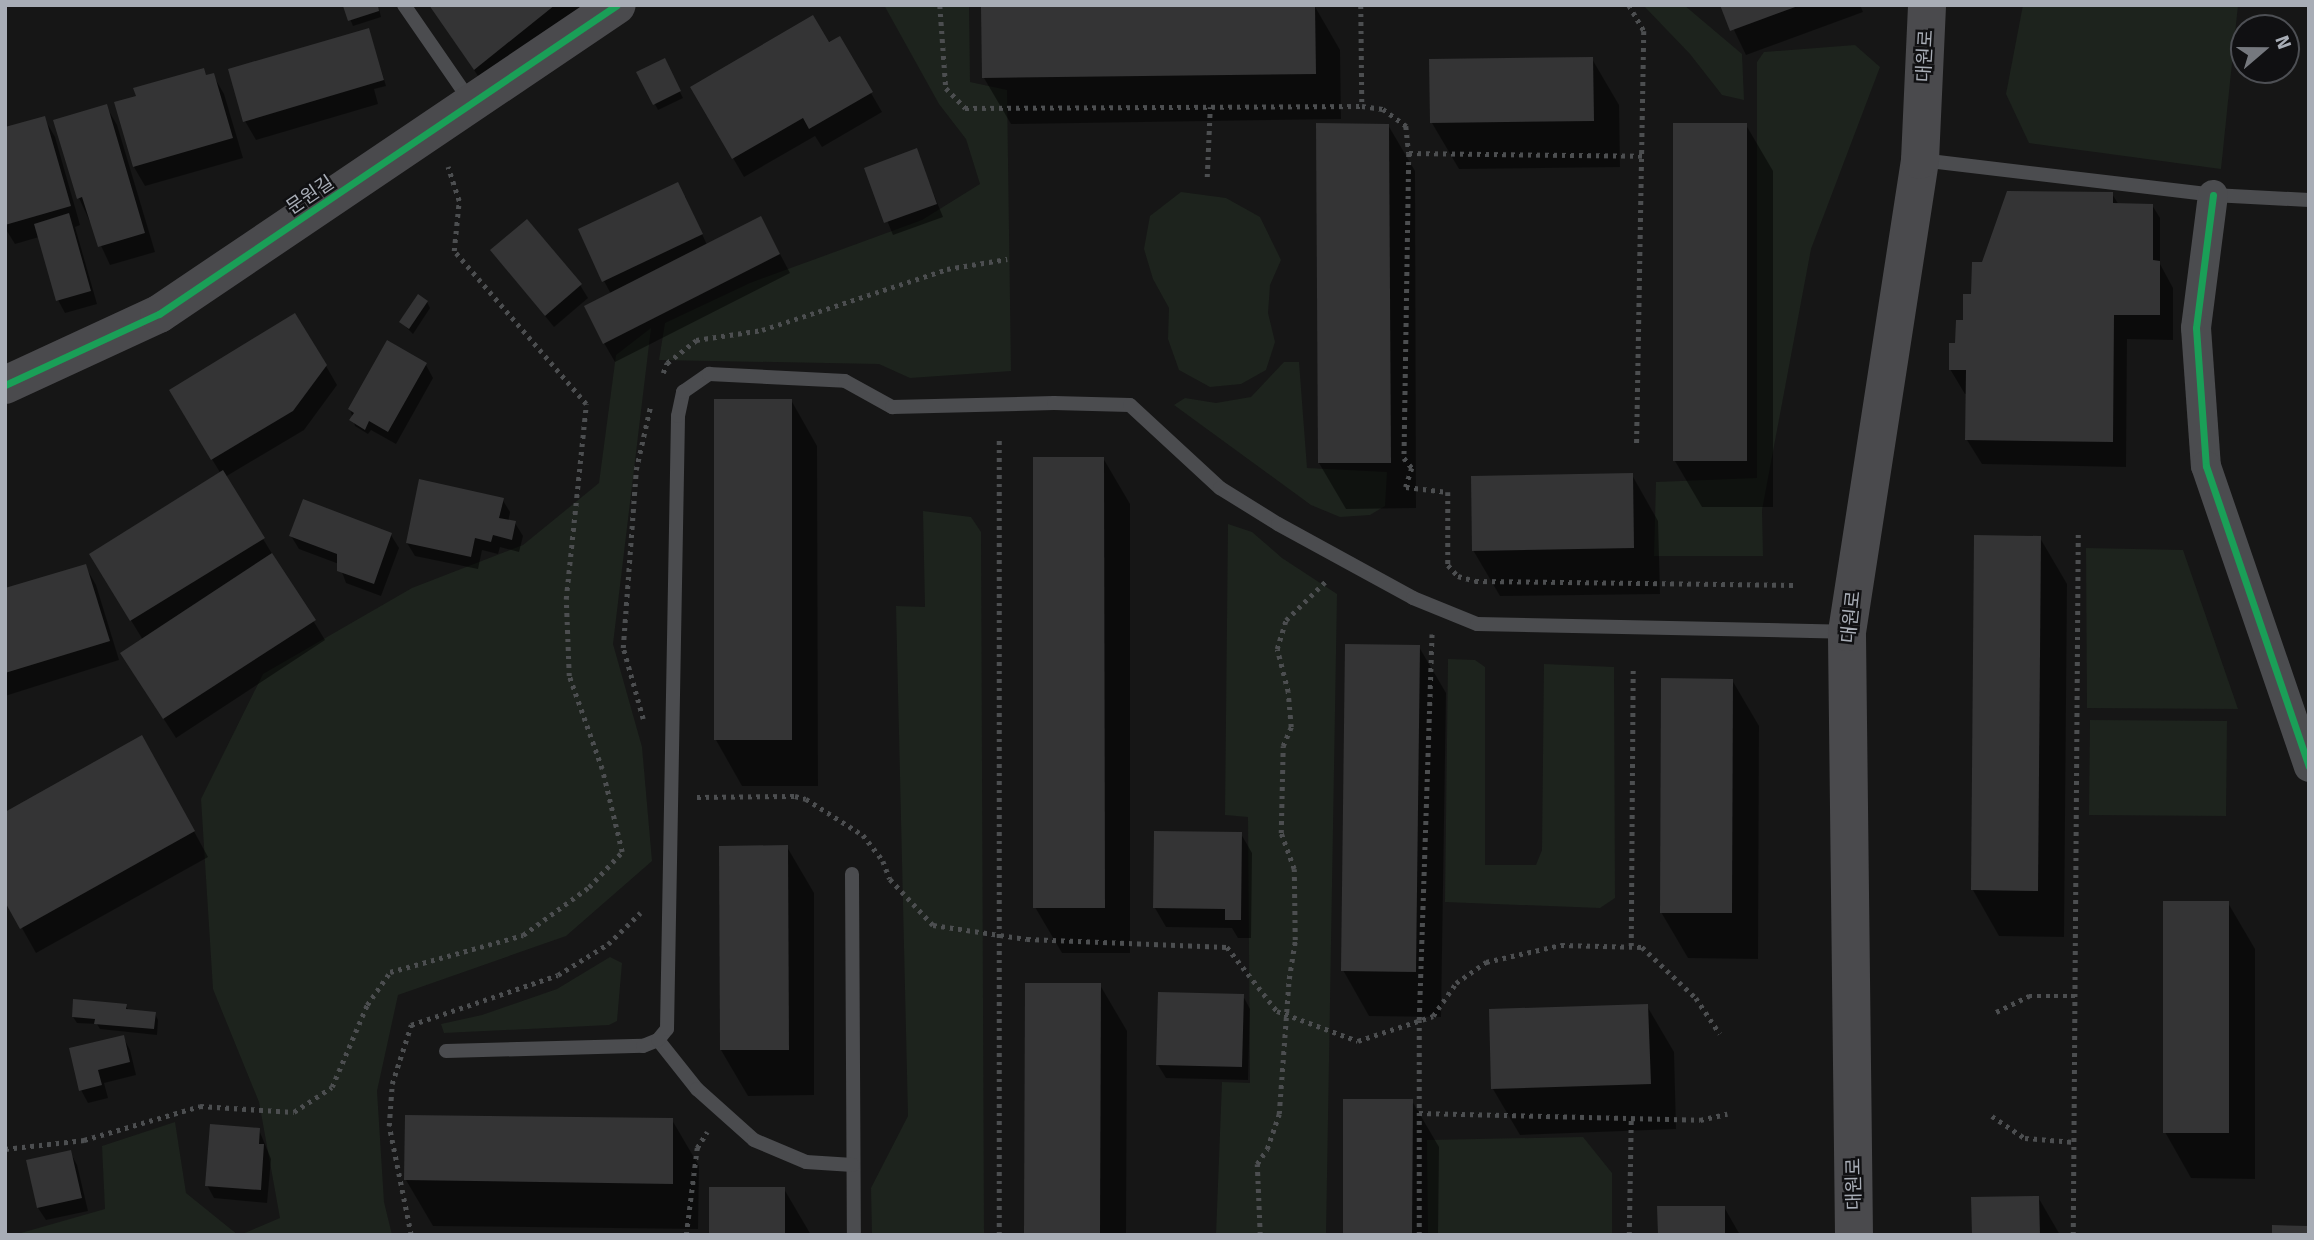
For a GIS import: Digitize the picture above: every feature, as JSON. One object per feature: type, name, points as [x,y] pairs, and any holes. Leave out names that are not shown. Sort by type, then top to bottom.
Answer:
[{"type":"main road","name":"문원길","points":[[5,385],[159,314],[617,5]]},
{"type":"main road","name":"대원로","points":[[1854,1235],[1847,632],[1920,160],[1927,5]]},
{"type":"street","points":[[2213,195],[2196,328],[2206,466],[2309,767]]},
{"type":"lane","points":[[404,5],[473,104]]},
{"type":"lane","points":[[1920,160],[2213,195],[2309,200]]},
{"type":"lane","points":[[446,1051],[643,1046],[658,1040],[667,1029],[678,416],[683,392],[709,374],[845,381],[892,407],[1054,403],[1130,405],[1220,488],[1278,524],[1413,598],[1477,624],[1847,632]]},
{"type":"lane","points":[[852,874],[854,1235]]},
{"type":"lane","points":[[658,1040],[696,1089],[754,1140],[806,1163],[853,1165]]},
{"type":"path","points":[[940,5],[946,88],[965,108],[1362,106],[1383,108],[1406,126],[1409,153],[1404,458],[1412,468],[1406,487],[1447,492],[1448,565],[1458,576],[1475,581],[1794,585]]},
{"type":"path","points":[[1361,5],[1362,106]]},
{"type":"path","points":[[1629,5],[1644,31],[1637,447]]},
{"type":"path","points":[[1208,177],[1210,107]]},
{"type":"path","points":[[5,1149],[84,1140],[200,1106],[294,1112],[332,1087],[367,1005],[390,972],[523,935],[589,887],[622,852],[602,769],[569,676],[566,599],[586,404],[454,251],[458,201],[436,129]]},
{"type":"path","points":[[1409,153],[1642,156]]},
{"type":"path","points":[[662,376],[667,363],[696,340],[762,330],[947,269],[1007,259]]},
{"type":"path","points":[[645,726],[623,648],[636,470],[653,401]]},
{"type":"path","points":[[999,436],[999,1235]]},
{"type":"path","points":[[2073,1235],[2078,532]]},
{"type":"path","points":[[1260,1235],[1257,1164],[1267,1149],[1279,1114],[1295,940],[1294,869],[1281,834],[1280,784],[1283,746],[1291,727],[1288,692],[1277,649],[1286,620],[1346,562]]},
{"type":"path","points":[[1419,1235],[1419,1020],[1433,659],[1432,633],[1421,626]]},
{"type":"path","points":[[1631,946],[1633,666]]},
{"type":"path","points":[[696,783],[696,810]]},
{"type":"path","points":[[696,797],[795,796],[806,799],[863,835],[883,861],[890,879],[933,925],[1027,939],[1227,947],[1277,1010],[1287,1017],[1358,1041],[1433,1016],[1456,984],[1486,962],[1561,945],[1642,947],[1696,998],[1720,1034]]},
{"type":"path","points":[[411,1235],[389,1126],[392,1084],[411,1025],[558,975],[608,944],[639,916],[643,906]]},
{"type":"path","points":[[1996,1012],[2029,996],[2075,996]]},
{"type":"path","points":[[686,1235],[697,1148],[720,1110]]},
{"type":"path","points":[[1419,1113],[1700,1120],[1727,1114]]},
{"type":"path","points":[[1992,1116],[2025,1138],[2074,1142]]},
{"type":"path","points":[[1629,1235],[1631,1118]]},
{"type":"shaded area","points":[[884,5],[969,5],[970,82],[1007,90],[1011,371],[910,378],[879,364],[659,360],[665,323],[750,283],[922,220],[980,184],[966,139],[939,104]]},
{"type":"shaded area","points":[[1643,5],[1684,5],[1742,54],[1744,100],[1722,95],[1690,54]]},
{"type":"shaded area","points":[[2023,5],[2238,5],[2237,14],[2230,14],[2230,82],[2221,169],[2029,143],[2006,94]]},
{"type":"shaded area","points":[[1855,45],[1880,67],[1811,249],[1762,510],[1763,556],[1654,556],[1656,482],[1757,478],[1757,62],[1764,52]]},
{"type":"shaded area","points":[[1181,192],[1226,198],[1260,217],[1281,260],[1270,285],[1268,313],[1275,342],[1266,370],[1241,384],[1210,387],[1179,370],[1168,339],[1169,308],[1153,279],[1144,249],[1150,216]]},
{"type":"shaded area","points":[[651,328],[613,644],[642,747],[652,861],[566,936],[398,995],[377,1091],[384,1202],[392,1235],[240,1235],[280,1218],[259,1102],[213,989],[201,799],[263,674],[412,588],[523,545],[599,483],[616,355]]},
{"type":"shaded area","points":[[1284,362],[1299,362],[1307,468],[1387,472],[1385,506],[1370,515],[1340,517],[1311,505],[1174,405],[1185,398],[1216,403],[1251,397]]},
{"type":"shaded area","points":[[923,511],[971,517],[981,532],[984,1235],[872,1235],[871,1188],[908,1116],[896,606],[925,607]]},
{"type":"shaded area","points":[[1228,524],[1252,532],[1282,558],[1337,594],[1326,1235],[1216,1235],[1222,1082],[1250,1083],[1248,817],[1225,815]]},
{"type":"shaded area","points":[[2086,548],[2183,550],[2238,709],[2087,708]]},
{"type":"shaded area","points":[[1448,659],[1475,660],[1485,667],[1485,865],[1536,865],[1542,850],[1544,664],[1614,667],[1615,898],[1600,908],[1445,902]]},
{"type":"shaded area","points":[[2090,720],[2227,721],[2226,816],[2089,815]]},
{"type":"shaded area","points":[[610,957],[622,963],[617,1021],[609,1025],[444,1033],[441,1024],[482,1015],[557,989]]},
{"type":"shaded area","points":[[175,1122],[186,1193],[238,1235],[14,1235],[105,1209],[102,1146]]},
{"type":"shaded area","points":[[1583,1137],[1612,1173],[1612,1235],[1428,1235],[1427,1140]]},
{"type":"building","points":[[378,5],[379,11],[348,21],[343,6]]},
{"type":"building","points":[[429,5],[555,5],[474,70]]},
{"type":"building","points":[[1315,5],[1316,74],[982,78],[981,7]]},
{"type":"building","points":[[1720,5],[1798,5],[1798,6],[1730,31]]},
{"type":"building","points":[[813,15],[829,42],[840,36],[873,92],[809,129],[803,118],[732,159],[690,87]]},
{"type":"building","points":[[369,28],[384,80],[243,122],[228,69]]},
{"type":"building","points":[[1593,57],[1594,121],[1430,123],[1429,59]]},
{"type":"building","points":[[665,58],[681,91],[653,105],[636,72]]},
{"type":"building","points":[[204,68],[206,75],[214,73],[233,138],[133,167],[114,102],[136,96],[133,88]]},
{"type":"building","points":[[107,104],[145,233],[98,247],[82,197],[77,199],[53,120]]},
{"type":"building","points":[[45,116],[71,206],[5,225],[5,127]]},
{"type":"building","points":[[1316,123],[1389,124],[1391,463],[1318,463]]},
{"type":"building","points":[[1673,123],[1747,123],[1747,461],[1673,461]]},
{"type":"building","points":[[917,148],[937,204],[884,223],[864,168]]},
{"type":"building","points":[[678,182],[703,234],[602,282],[578,229]]},
{"type":"building","points":[[2007,191],[2113,192],[2113,203],[2153,204],[2153,260],[2160,261],[2160,315],[2114,315],[2113,442],[1965,440],[1966,370],[1949,370],[1949,343],[1955,343],[1956,320],[1963,320],[1963,294],[1971,294],[1972,262],[1982,262]]},
{"type":"building","points":[[69,213],[91,291],[56,301],[34,224]]},
{"type":"building","points":[[761,216],[780,254],[603,344],[584,306]]},
{"type":"building","points":[[527,219],[582,284],[545,316],[490,250]]},
{"type":"building","points":[[418,294],[428,301],[409,329],[399,322]]},
{"type":"building","points":[[295,313],[327,365],[293,411],[211,460],[169,390]]},
{"type":"building","points":[[387,340],[427,363],[388,432],[369,421],[365,430],[349,420],[354,413],[348,409]]},
{"type":"building","points":[[714,399],[792,399],[792,740],[714,740]]},
{"type":"building","points":[[1033,457],[1104,457],[1105,908],[1033,908]]},
{"type":"building","points":[[223,470],[265,538],[130,621],[89,554]]},
{"type":"building","points":[[1633,473],[1634,548],[1472,551],[1471,476]]},
{"type":"building","points":[[419,479],[504,498],[499,518],[516,521],[512,540],[493,535],[491,542],[475,538],[471,557],[406,543]]},
{"type":"building","points":[[303,499],[392,533],[374,584],[337,571],[337,554],[289,536]]},
{"type":"building","points":[[1974,535],[2041,536],[2038,891],[1971,890]]},
{"type":"building","points":[[272,553],[316,620],[163,719],[120,653]]},
{"type":"building","points":[[86,564],[110,641],[5,673],[5,588]]},
{"type":"building","points":[[1345,644],[1420,645],[1416,972],[1341,971]]},
{"type":"building","points":[[1661,678],[1733,679],[1732,913],[1660,913]]},
{"type":"building","points":[[142,735],[195,831],[20,929],[5,902],[5,812]]},
{"type":"building","points":[[1154,831],[1242,832],[1241,920],[1225,920],[1225,909],[1153,908]]},
{"type":"building","points":[[788,845],[789,1050],[720,1050],[719,846]]},
{"type":"building","points":[[2163,901],[2229,901],[2229,1133],[2163,1133]]},
{"type":"building","points":[[1025,983],[1101,983],[1100,1235],[1024,1235]]},
{"type":"building","points":[[1158,992],[1244,994],[1242,1067],[1156,1065]]},
{"type":"building","points":[[73,999],[127,1004],[126,1009],[156,1012],[154,1029],[94,1024],[95,1019],[72,1017]]},
{"type":"building","points":[[1648,1004],[1651,1084],[1491,1089],[1489,1009]]},
{"type":"building","points":[[124,1035],[130,1062],[98,1070],[102,1085],[79,1091],[69,1048]]},
{"type":"building","points":[[1343,1099],[1413,1099],[1412,1235],[1343,1235]]},
{"type":"building","points":[[405,1115],[673,1118],[673,1184],[404,1180]]},
{"type":"building","points":[[210,1124],[260,1128],[259,1144],[264,1144],[261,1190],[205,1186]]},
{"type":"building","points":[[71,1150],[82,1198],[37,1208],[26,1160]]},
{"type":"building","points":[[709,1187],[785,1187],[785,1235],[709,1235]]},
{"type":"building","points":[[2039,1196],[2040,1235],[1972,1235],[1971,1197]]},
{"type":"building","points":[[1657,1206],[1725,1206],[1725,1235],[1658,1235]]},
{"type":"building","points":[[2272,1225],[2309,1226],[2309,1235],[2272,1235]]},
{"type":"cycle path","points":[[5,385],[159,314],[617,5]]},
{"type":"cycle path","points":[[2213,195],[2196,328],[2206,466],[2309,767]]}]
